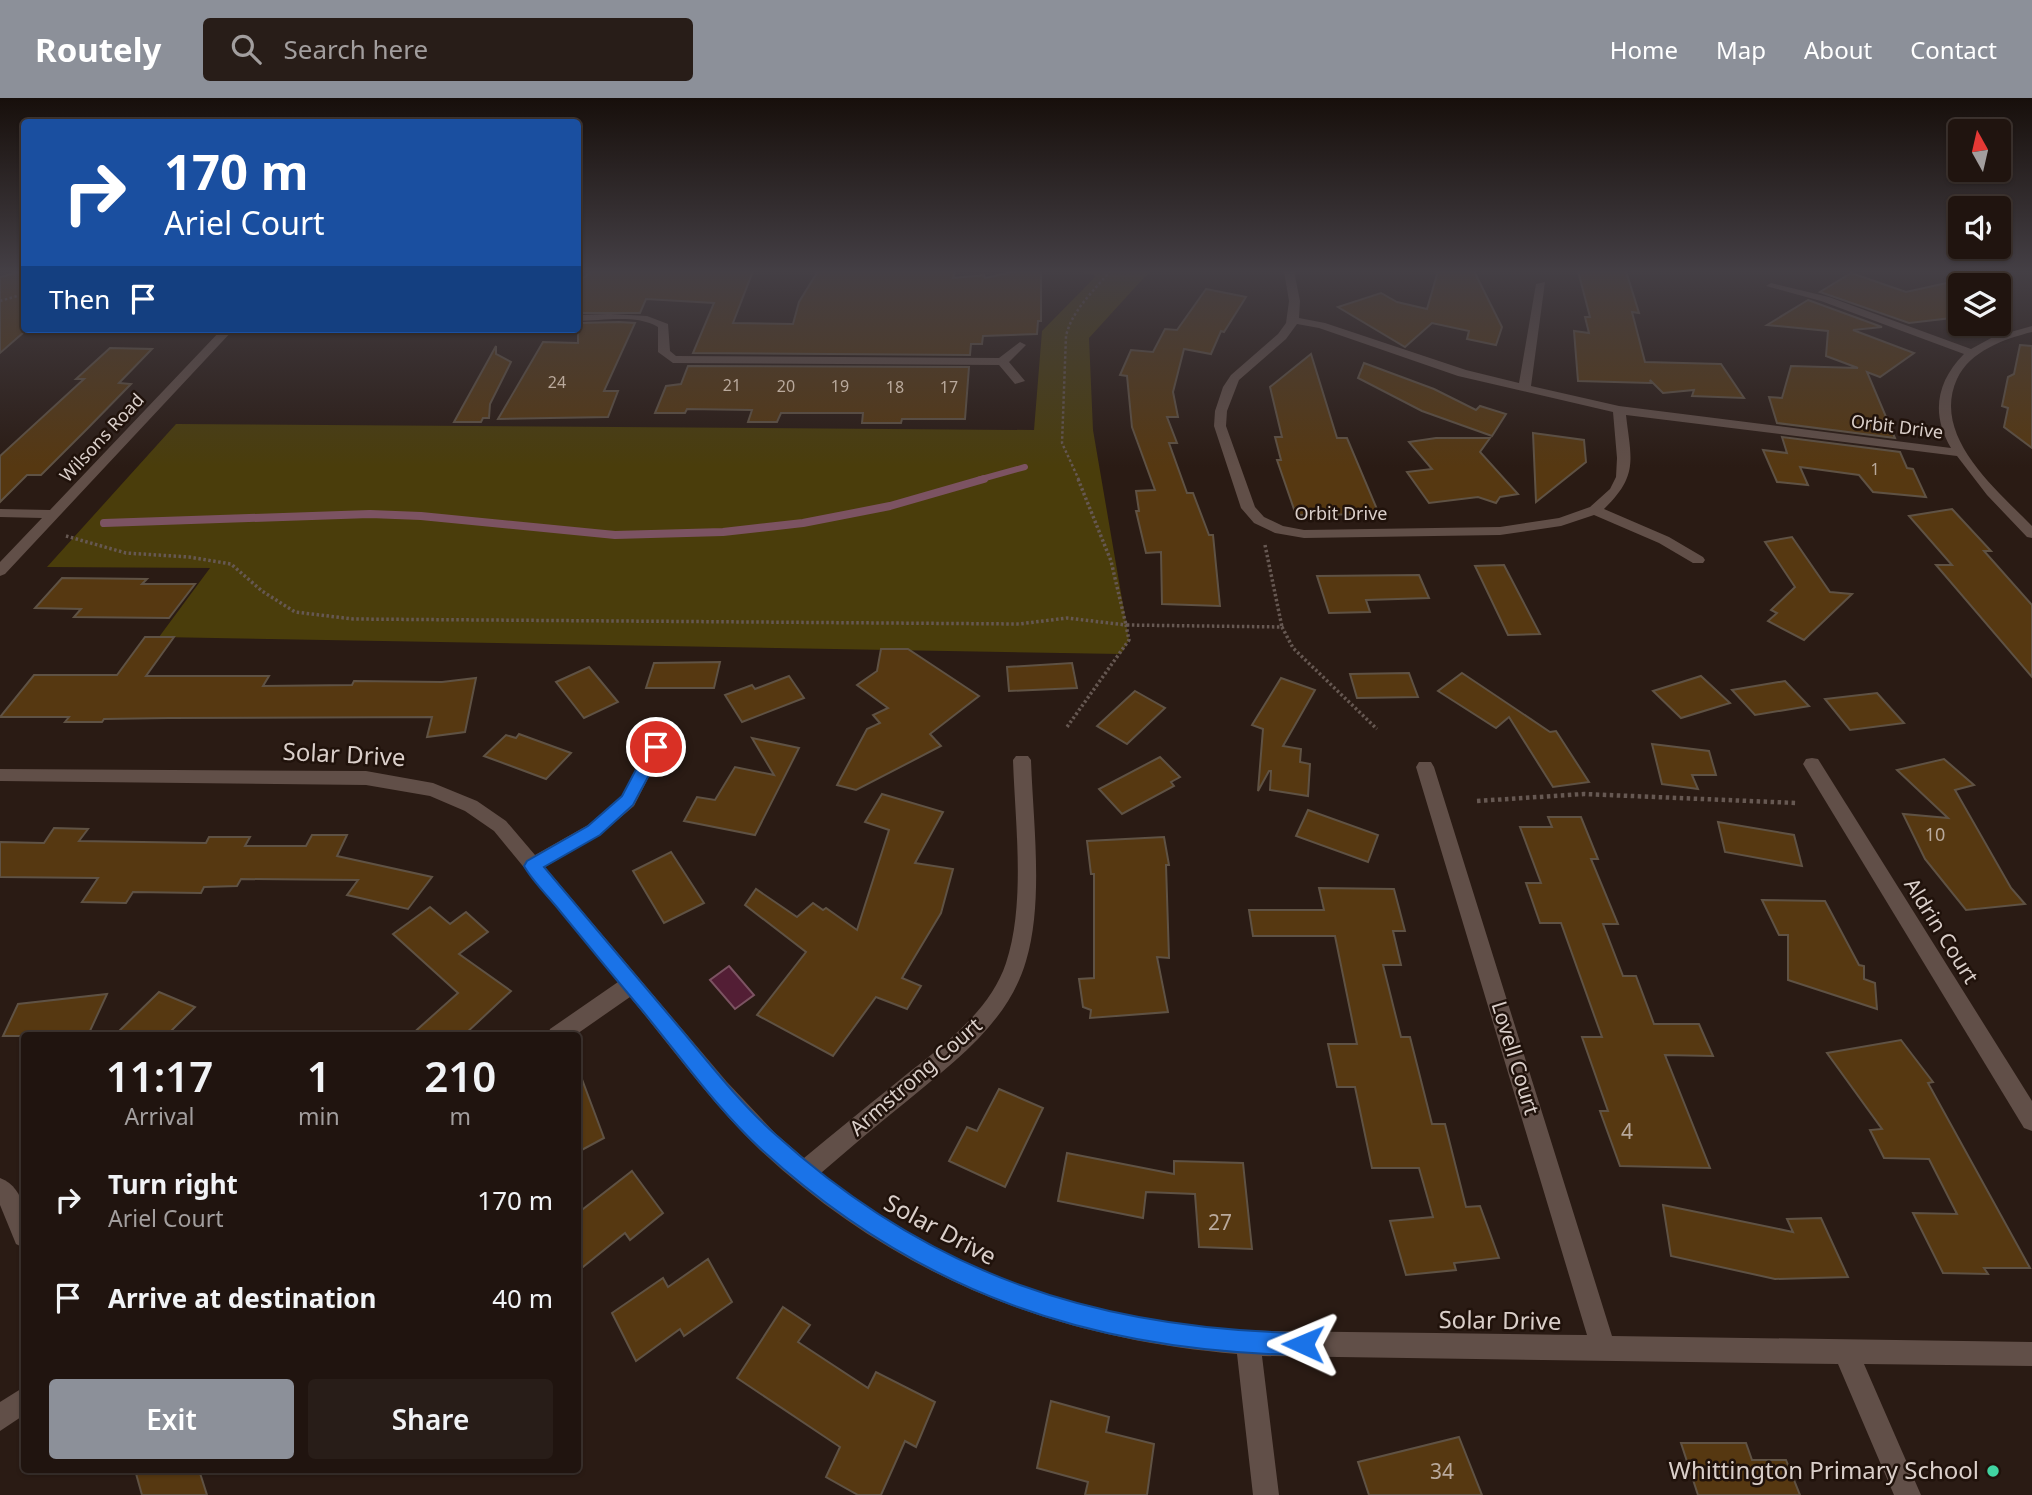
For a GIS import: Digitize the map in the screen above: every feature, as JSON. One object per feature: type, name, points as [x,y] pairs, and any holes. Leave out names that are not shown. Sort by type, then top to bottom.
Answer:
[{"type":"street","name":"Wilsons Road","points":[[0,571],[221,336]]},
{"type":"street","points":[[664,336],[664,352],[674,359],[1002,362],[1020,345]]},
{"type":"street","name":"Orbit Drive","points":[[1282,336],[1233,377],[1224,392],[1220,414],[1220,426],[1248,508],[1254,517],[1282,531],[1304,534],[1486,531],[1534,528],[1595,510]]},
{"type":"street","name":"Orbit Drive","points":[[1354,336],[1462,373],[1619,410],[1961,453]]},
{"type":"street","points":[[1524,389],[1533,336]]},
{"type":"street","points":[[1926,336],[1971,353]]},
{"type":"street","points":[[2008,336],[1971,353],[1955,372],[1947,389],[1943,409],[1948,427],[1961,453],[2032,534]]},
{"type":"street","points":[[1002,362],[1019,381]]},
{"type":"street","points":[[1619,410],[1625,458],[1623,477],[1615,491],[1595,510],[1664,540],[1698,560]]},
{"type":"street","points":[[0,513],[54,514]]},
{"type":"street","points":[[533,866],[594,830],[628,801],[656,747]]},
{"type":"street","name":"Armstrong Court","points":[[804,1173],[940,1060],[989,1012],[1010,980],[1019,944],[1024,898],[1022,760]]},
{"type":"street","name":"Aldrin Court","points":[[1812,764],[2032,1121]]},
{"type":"street","name":"Lovell Court","points":[[1425,767],[1604,1349]]},
{"type":"street","name":"Solar Drive","points":[[0,775],[366,778],[433,790],[471,806],[500,827],[719,1089],[767,1141],[836,1200],[897,1239],[987,1286],[1091,1320],[1178,1337],[1248,1343],[2032,1354]]},
{"type":"street","points":[[563,1032],[632,984]]},
{"type":"street","points":[[0,1189],[10,1199],[21,1228]]},
{"type":"street","points":[[1248,1343],[1266,1495]]},
{"type":"street","points":[[1846,1352],[1908,1495]]},
{"type":"street","points":[[0,1418],[21,1402]]},
{"type":"path","points":[[1066,336],[1062,443],[1094,514],[1111,561],[1129,640],[1067,727]]},
{"type":"path","points":[[66,536],[126,553],[189,557],[231,564],[262,591],[295,612],[353,619],[1019,624],[1067,618],[1126,625],[1282,627]]},
{"type":"path","points":[[1264,543],[1282,627],[1293,648],[1377,729]]},
{"type":"path","points":[[1477,801],[1584,794],[1797,803]]},
{"type":"shaded area","points":[[1042,336],[1091,336],[1093,430],[1129,640],[1121,654],[159,637],[210,568],[47,567],[176,424],[1034,430]]},
{"type":"shaded area","points":[[729,966],[754,995],[735,1009],[710,980]]},
{"type":"building","points":[[0,336],[19,336],[0,353]]},
{"type":"building","points":[[578,336],[629,336],[604,391],[618,391],[608,417],[498,419],[543,342],[578,343]]},
{"type":"building","points":[[700,336],[983,336],[982,344],[971,344],[970,355],[693,353]]},
{"type":"building","points":[[1161,336],[1219,336],[1211,354],[1184,349],[1173,392],[1178,417],[1167,417],[1177,443],[1169,443],[1187,493],[1193,493],[1209,535],[1213,535],[1220,606],[1162,604],[1161,552],[1146,553],[1136,511],[1139,511],[1136,491],[1155,490],[1132,427],[1127,376],[1120,375],[1131,350],[1153,352]]},
{"type":"building","points":[[1387,336],[1417,336],[1405,347]]},
{"type":"building","points":[[1468,336],[1499,336],[1496,345],[1467,339]]},
{"type":"building","points":[[1574,336],[1638,336],[1645,362],[1721,364],[1744,398],[1692,396],[1694,390],[1663,393],[1650,380],[1651,383],[1578,381]]},
{"type":"building","points":[[1828,336],[1869,336],[1914,353],[1880,377],[1867,372],[1895,438],[1777,423],[1769,397],[1782,398],[1791,366],[1858,368],[1826,356]]},
{"type":"building","points":[[2020,345],[2032,346],[2032,448],[2004,427],[2008,408],[2002,406],[2008,377],[2014,374]]},
{"type":"building","points":[[496,346],[496,354],[511,362],[490,404],[489,418],[483,418],[481,422],[454,422]]},
{"type":"building","points":[[110,348],[152,349],[119,383],[131,384],[87,429],[41,475],[27,475],[0,502],[0,456],[84,379],[76,379]]},
{"type":"building","points":[[1311,354],[1337,438],[1347,438],[1379,514],[1296,515],[1277,460],[1281,460],[1275,437],[1282,437],[1270,387]]},
{"type":"building","points":[[1364,363],[1434,389],[1476,410],[1480,406],[1506,414],[1492,436],[1422,411],[1358,378]]},
{"type":"building","points":[[688,366],[969,367],[965,419],[902,419],[901,423],[862,423],[863,413],[781,413],[777,422],[748,422],[752,410],[687,409],[685,413],[655,413],[666,386],[681,384]]},
{"type":"building","points":[[1533,433],[1584,440],[1586,462],[1536,502]]},
{"type":"building","points":[[1782,437],[1900,452],[1907,468],[1913,469],[1926,497],[1873,492],[1859,475],[1800,467],[1808,485],[1777,482],[1763,450],[1787,453]]},
{"type":"building","points":[[1436,438],[1490,438],[1480,452],[1518,494],[1500,497],[1496,503],[1478,497],[1429,503],[1407,472],[1432,469],[1409,442]]},
{"type":"building","points":[[1952,509],[1991,551],[1984,551],[2032,605],[2032,677],[1936,565],[1952,565],[1909,516]]},
{"type":"building","points":[[1792,537],[1830,592],[1852,594],[1804,640],[1768,621],[1777,613],[1771,610],[1795,587],[1765,542]]},
{"type":"building","points":[[1504,565],[1540,634],[1508,635],[1475,566]]},
{"type":"building","points":[[1419,575],[1429,598],[1366,600],[1370,612],[1329,613],[1317,576]]},
{"type":"building","points":[[62,578],[147,579],[142,584],[195,584],[169,618],[74,617],[81,609],[35,608]]},
{"type":"building","points":[[145,637],[174,637],[146,676],[269,676],[263,686],[352,685],[354,681],[442,682],[476,678],[465,732],[427,737],[432,717],[169,718],[65,722],[69,717],[0,717],[34,675],[117,675]]},
{"type":"building","points":[[881,649],[908,649],[979,696],[930,734],[941,746],[856,790],[837,785],[867,729],[880,723],[873,715],[888,708],[857,685],[877,671]]},
{"type":"building","points":[[720,662],[714,688],[646,688],[654,663]]},
{"type":"building","points":[[1072,663],[1077,688],[1009,691],[1007,667]]},
{"type":"building","points":[[589,667],[618,702],[584,718],[556,682]]},
{"type":"building","points":[[1409,673],[1418,697],[1357,698],[1350,674]]},
{"type":"building","points":[[1462,673],[1550,732],[1556,731],[1589,782],[1553,787],[1509,717],[1496,728],[1438,691]]},
{"type":"building","points":[[789,676],[804,698],[742,722],[725,695],[752,685],[755,689]]},
{"type":"building","points":[[1701,676],[1730,703],[1681,718],[1653,691]]},
{"type":"building","points":[[1281,678],[1315,690],[1283,746],[1301,749],[1300,762],[1310,764],[1308,796],[1270,790],[1271,771],[1258,791],[1263,729],[1252,725]]},
{"type":"building","points":[[1785,681],[1809,706],[1755,715],[1732,690]]},
{"type":"building","points":[[1135,691],[1165,708],[1127,744],[1097,726]]},
{"type":"building","points":[[1877,693],[1904,723],[1850,730],[1825,699]]},
{"type":"building","points":[[519,734],[571,753],[546,779],[484,756],[506,735],[516,738]]},
{"type":"building","points":[[752,738],[799,748],[755,835],[684,821],[697,797],[715,800],[735,767],[774,775]]},
{"type":"building","points":[[1652,744],[1709,751],[1716,775],[1692,775],[1698,789],[1662,784]]},
{"type":"building","points":[[1160,757],[1180,777],[1171,782],[1174,786],[1122,814],[1099,789]]},
{"type":"building","points":[[1944,759],[1974,785],[1955,790],[2011,888],[2025,904],[1966,910],[1925,859],[1903,814],[1948,818],[1897,770]]},
{"type":"building","points":[[882,794],[943,812],[915,863],[953,869],[941,913],[902,978],[921,986],[907,1009],[876,997],[833,1056],[757,1015],[806,952],[745,905],[756,889],[797,917],[813,903],[823,910],[826,908],[857,930],[889,830],[865,822]]},
{"type":"building","points":[[1308,810],[1378,835],[1368,862],[1296,836]]},
{"type":"building","points":[[1548,817],[1581,817],[1598,859],[1591,859],[1618,924],[1603,924],[1623,976],[1636,976],[1654,1024],[1699,1024],[1713,1056],[1665,1055],[1710,1168],[1620,1166],[1600,1111],[1608,1111],[1582,1037],[1602,1037],[1561,923],[1540,923],[1526,883],[1541,883],[1520,827],[1552,827]]},
{"type":"building","points":[[1718,822],[1794,835],[1802,866],[1725,852]]},
{"type":"building","points":[[54,828],[88,829],[79,841],[206,843],[209,837],[250,837],[245,846],[306,846],[312,835],[347,835],[337,856],[432,877],[408,909],[347,895],[358,880],[241,879],[237,886],[204,887],[201,893],[133,892],[126,903],[82,902],[98,878],[0,877],[0,842],[44,843]]},
{"type":"building","points":[[1164,837],[1169,865],[1166,865],[1169,958],[1157,957],[1168,1012],[1090,1018],[1091,1010],[1083,1007],[1079,979],[1094,978],[1094,874],[1091,874],[1087,841]]},
{"type":"building","points":[[671,852],[704,903],[664,923],[633,871]]},
{"type":"building","points":[[1319,888],[1394,889],[1405,931],[1393,931],[1401,965],[1383,965],[1401,1037],[1410,1037],[1432,1124],[1445,1124],[1466,1207],[1480,1206],[1499,1258],[1454,1263],[1456,1270],[1406,1275],[1390,1221],[1433,1217],[1419,1168],[1372,1168],[1355,1087],[1337,1087],[1328,1044],[1357,1044],[1335,936],[1253,936],[1249,910],[1324,910]]},
{"type":"building","points":[[1762,900],[1825,901],[1859,965],[1864,966],[1864,979],[1875,983],[1877,1009],[1788,980],[1788,935],[1779,935]]},
{"type":"building","points":[[430,907],[450,924],[466,912],[488,932],[459,954],[511,991],[467,1032],[414,1032],[458,993],[393,934]]},
{"type":"building","points":[[159,992],[195,1007],[170,1032],[118,1032]]},
{"type":"building","points":[[107,994],[89,1032],[21,1032],[21,1036],[3,1036],[18,1004]]},
{"type":"building","points":[[1901,1040],[1933,1082],[1928,1083],[2030,1268],[1984,1268],[1988,1274],[1943,1273],[1913,1213],[1957,1214],[1929,1159],[1884,1158],[1870,1130],[1882,1129],[1827,1053]]},
{"type":"building","points":[[581,1077],[604,1138],[581,1150]]},
{"type":"building","points":[[999,1089],[1043,1108],[1005,1187],[949,1161],[967,1127],[977,1131]]},
{"type":"building","points":[[1067,1153],[1174,1174],[1174,1161],[1243,1163],[1252,1249],[1199,1247],[1195,1194],[1146,1192],[1143,1218],[1058,1201]]},
{"type":"building","points":[[632,1171],[663,1213],[630,1240],[625,1233],[581,1269],[581,1211]]},
{"type":"building","points":[[1663,1205],[1793,1232],[1787,1219],[1821,1218],[1848,1277],[1775,1279],[1671,1256]]},
{"type":"building","points":[[708,1259],[732,1302],[684,1336],[680,1329],[636,1361],[612,1313],[663,1278],[668,1287]]},
{"type":"building","points":[[783,1307],[810,1325],[798,1342],[868,1388],[876,1372],[935,1402],[916,1447],[905,1441],[881,1495],[858,1495],[826,1477],[840,1447],[737,1378]]},
{"type":"building","points":[[1051,1401],[1109,1417],[1106,1432],[1154,1444],[1147,1495],[1085,1495],[1088,1482],[1037,1468]]},
{"type":"building","points":[[1459,1437],[1482,1495],[1369,1495],[1358,1462]]},
{"type":"building","points":[[1681,1443],[1746,1443],[1752,1460],[1786,1460],[1800,1495],[1698,1495]]},
{"type":"building","points":[[136,1473],[200,1473],[207,1495],[142,1495]]},
{"type":"waterway","points":[[978,480],[1025,467]]},
{"type":"waterway","points":[[104,523],[370,514],[421,516],[615,535],[723,532],[803,523],[890,506],[984,479]]},
{"type":"place","name":"Whittington Primary School","points":[[1993,1471]]},
{"type":"route","points":[[656,747],[628,801],[594,830],[533,866],[719,1089],[767,1141],[836,1200],[897,1239],[987,1286],[1091,1320],[1178,1337],[1303,1344]]}]
